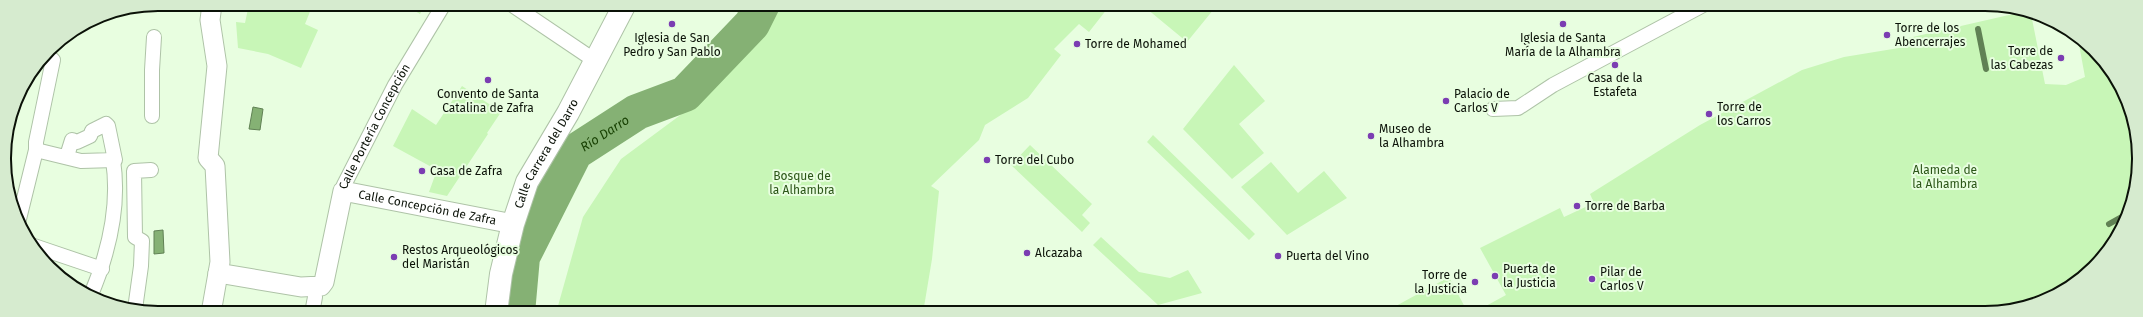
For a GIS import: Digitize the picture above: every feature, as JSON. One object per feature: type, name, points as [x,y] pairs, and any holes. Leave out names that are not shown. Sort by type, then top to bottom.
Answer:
[{"type":"street","points":[[211,11],[210,20],[217,66],[208,158],[215,166],[220,262],[218,274],[214,284],[212,306]]},
{"type":"street","name":"Calle Portería Concepción","points":[[320,289],[344,185],[395,85],[440,11]]},
{"type":"street","points":[[521,11],[594,60]]},
{"type":"street","name":"Calle Carrera del Darro","points":[[497,306],[501,274],[512,224],[527,182],[568,113],[594,60],[621,11]]},
{"type":"street","points":[[1493,109],[1518,108],[1553,85],[1692,11]]},
{"type":"street","points":[[152,116],[154,37]]},
{"type":"street","points":[[21,212],[36,150],[36,142],[53,60],[51,58]]},
{"type":"street","points":[[67,156],[72,140],[77,142],[90,136],[92,131],[106,124],[109,128],[115,160],[114,197],[110,234],[102,270],[93,291]]},
{"type":"street","points":[[36,150],[67,156],[67,159],[81,161],[114,160]]},
{"type":"street","points":[[136,304],[141,266],[142,241],[135,237],[134,171],[151,170]]},
{"type":"street","name":"Calle Concepción de Zafra","points":[[343,192],[512,224]]},
{"type":"street","points":[[42,249],[102,270]]},
{"type":"street","points":[[218,274],[301,287],[314,288],[321,286],[314,306]]},
{"type":"green space","points":[[248,11],[310,11],[305,24],[318,30],[301,68],[268,54],[238,48],[236,22],[245,23]]},
{"type":"green space","name":"Bosque de la Alhambra","points":[[774,11],[1106,11],[1089,32],[1079,24],[1054,49],[1061,55],[1028,98],[985,125],[979,140],[931,186],[939,191],[932,259],[924,306],[558,306],[583,217],[621,159],[698,102],[766,32]]},
{"type":"green space","points":[[1149,11],[1212,11],[1187,42]]},
{"type":"green space","name":"Alameda de la Alhambra","points":[[2013,14],[2032,19],[2045,84],[2066,85],[2085,77],[2079,46],[2102,69],[2117,93],[2127,120],[2132,149],[2131,178],[2127,197],[2117,224],[2102,248],[2089,263],[2074,276],[2041,295],[2023,301],[1994,306],[1486,306],[1506,295],[1480,248],[1560,208],[1564,217],[1594,203],[1590,194],[1700,125],[1802,70],[1844,57],[1905,47],[1904,39]]},
{"type":"green space","points":[[1234,65],[1265,101],[1239,124],[1264,153],[1232,179],[1183,129]]},
{"type":"green space","points":[[462,86],[501,112],[447,196],[429,192],[437,170],[393,146],[412,109],[436,125]]},
{"type":"green space","points":[[1153,135],[1255,234],[1249,240],[1147,142]]},
{"type":"green space","points":[[1030,145],[1092,204],[1082,215],[1090,223],[1082,232],[1011,165]]},
{"type":"green space","points":[[1271,162],[1298,193],[1324,171],[1347,198],[1287,235],[1241,187]]},
{"type":"green space","points":[[1101,237],[1139,272],[1170,278],[1188,270],[1202,293],[1158,305],[1093,245]]},
{"type":"green space","points":[[1449,277],[1464,306],[1396,306]]},
{"type":"shaded area","points":[[253,107],[263,109],[260,130],[249,129]]},
{"type":"shaded area","points":[[163,230],[164,253],[154,254],[154,231]]},
{"type":"waterway","name":"Río Darro","points":[[518,306],[522,257],[575,152],[637,112],[685,94],[752,24],[758,11]]},
{"type":"waterway","points":[[1978,29],[1986,69]]},
{"type":"waterway","points":[[2109,224],[2120,218]]},
{"type":"place","name":"Iglesia de San Pedro y San Pablo","points":[[672,24]]},
{"type":"place","name":"Iglesia de Santa María de la Alhambra","points":[[1563,24]]},
{"type":"place","name":"Torre de los Abencerrajes","points":[[1887,35]]},
{"type":"place","name":"Torre de Mohamed","points":[[1077,44]]},
{"type":"place","name":"Torre de las Cabezas","points":[[2061,58]]},
{"type":"place","name":"Casa de la Estafeta","points":[[1615,65]]},
{"type":"place","name":"Convento de Santa Catalina de Zafra","points":[[488,80]]},
{"type":"place","name":"Palacio de Carlos V","points":[[1446,101]]},
{"type":"place","name":"Torre de los Carros","points":[[1709,114]]},
{"type":"place","name":"Museo de la Alhambra","points":[[1371,136]]},
{"type":"place","name":"Torre del Cubo","points":[[987,160]]},
{"type":"place","name":"Casa de Zafra","points":[[422,171]]},
{"type":"place","name":"Torre de Barba","points":[[1577,206]]},
{"type":"place","name":"Alcazaba","points":[[1027,253]]},
{"type":"place","name":"Puerta del Vino","points":[[1278,256]]},
{"type":"place","name":"Restos Arqueológicos del Maristán","points":[[394,257]]},
{"type":"place","name":"Puerta de la Justicia","points":[[1495,276]]},
{"type":"place","name":"Pilar de Carlos V","points":[[1592,279]]},
{"type":"place","name":"Torre de la Justicia","points":[[1475,282]]}]
